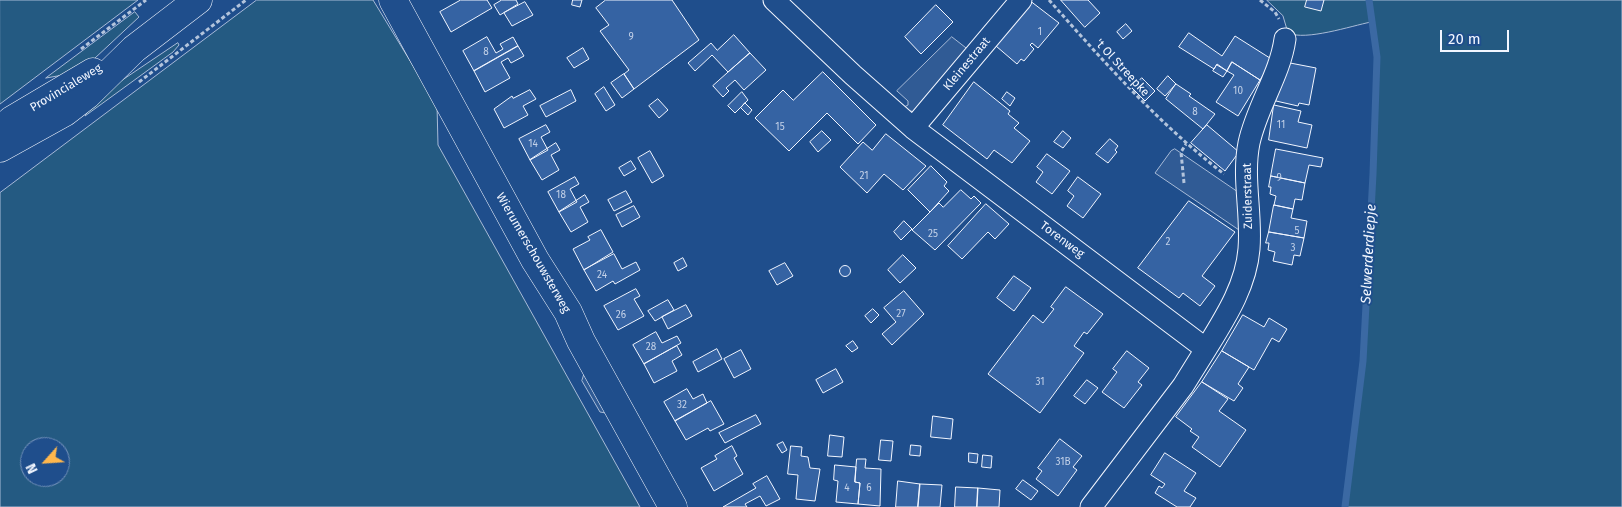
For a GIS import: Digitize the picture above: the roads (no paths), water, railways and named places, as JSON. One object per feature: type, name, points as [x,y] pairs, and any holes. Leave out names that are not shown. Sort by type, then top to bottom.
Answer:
[{"type":"street","name":"Provincialeweg","points":[[0,148],[65,112],[87,95],[134,49],[198,0]]},
{"type":"street","name":"Wierumerschouwsterweg","points":[[393,0],[539,266],[568,312],[581,340],[673,507]]},
{"type":"street","name":"Torenweg","points":[[774,0],[853,75],[913,128],[1206,349]]},
{"type":"street","name":"Kleinestraat","points":[[913,128],[1021,0]]},
{"type":"street","name":"Zuiderstraat","points":[[1206,349],[1232,307],[1243,279],[1249,249],[1246,187],[1248,150],[1261,104],[1280,63],[1285,39]]},
{"type":"street","name":"Provincialeweg","points":[[0,130],[12,120],[134,49]]},
{"type":"street","points":[[1091,507],[1183,386],[1206,349]]},
{"type":"waterway","name":"Selwerderdiepje","points":[[1345,507],[1363,361],[1373,174],[1377,57],[1369,0]]}]
